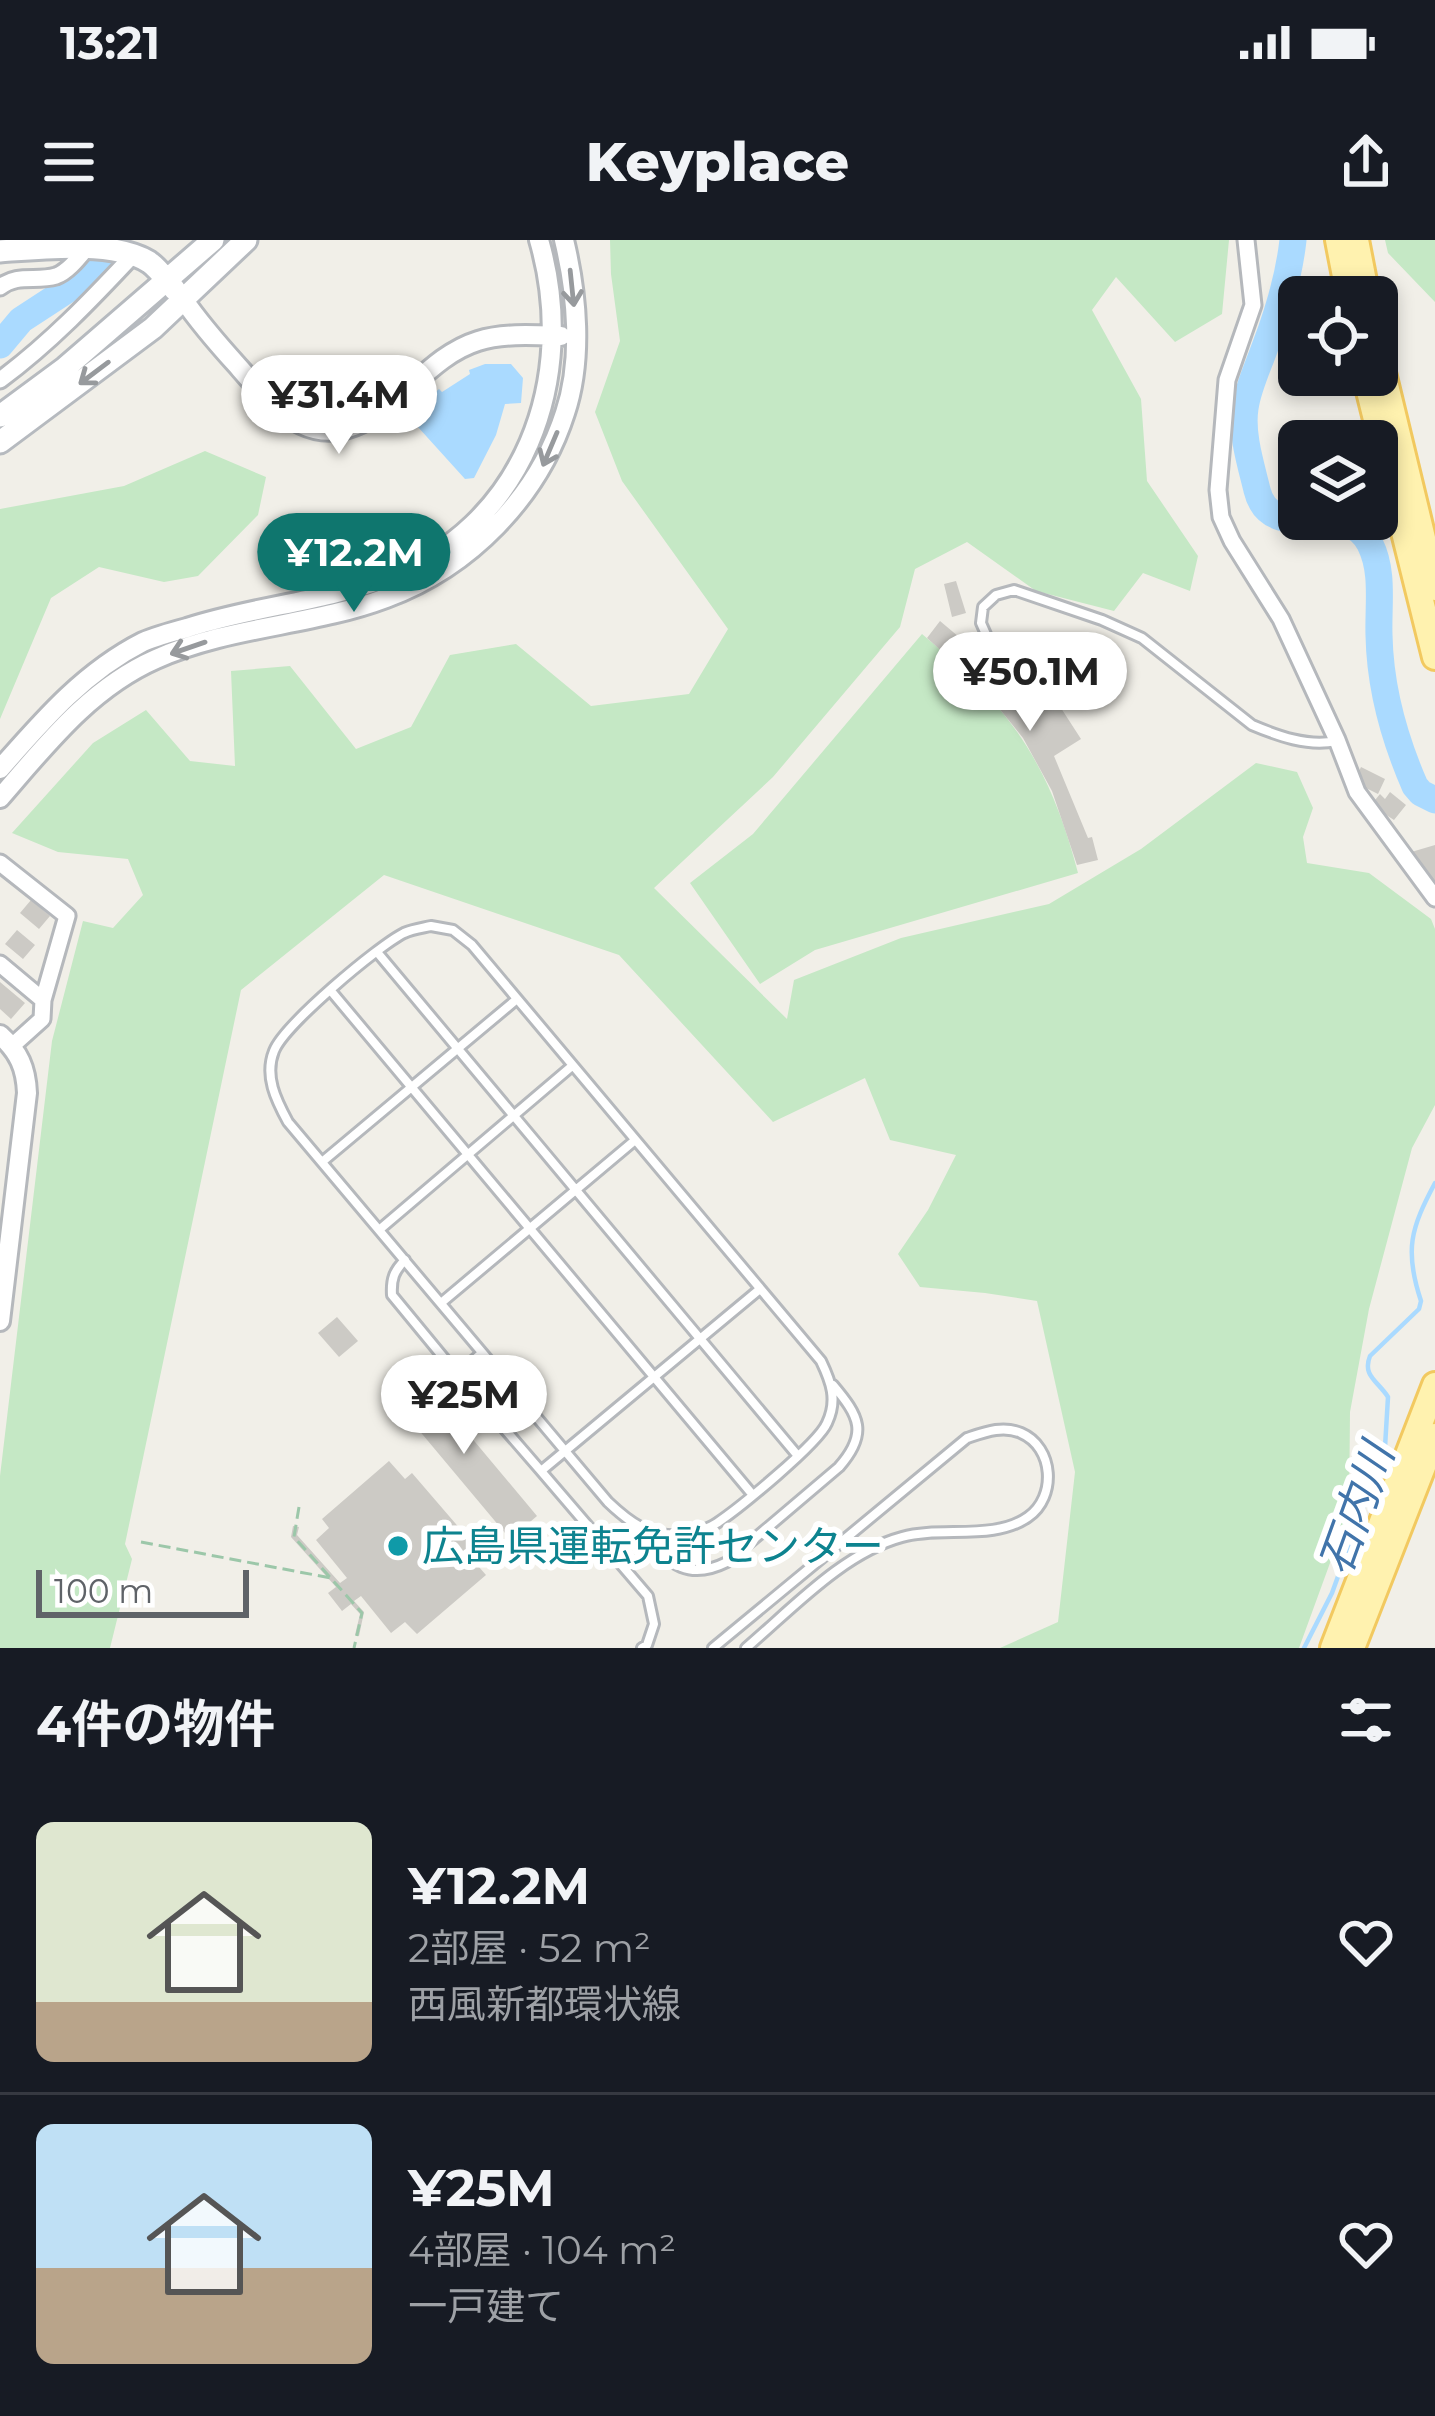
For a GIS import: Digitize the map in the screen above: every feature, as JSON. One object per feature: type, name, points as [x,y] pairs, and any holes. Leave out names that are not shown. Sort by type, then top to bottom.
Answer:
[{"type":"main road","points":[[0,416],[65,368],[213,240]]},
{"type":"main road","points":[[0,442],[153,328],[246,240]]},
{"type":"main road","points":[[1339,240],[1345,276]]},
{"type":"main road","points":[[1356,240],[1363,276]]},
{"type":"main road","points":[[0,251],[92,244],[134,254],[151,263],[183,299]]},
{"type":"main road","points":[[1370,396],[1435,657]]},
{"type":"main road","points":[[1389,396],[1435,588]]},
{"type":"main road","points":[[1333,1648],[1435,1385]]},
{"type":"main road","points":[[1352,1648],[1435,1436]]},
{"type":"street","points":[[0,769],[47,714],[98,668],[148,640],[217,618],[382,580],[451,543],[484,514],[530,444],[546,401],[551,336],[547,266],[539,240]]},
{"type":"street","points":[[0,798],[62,726],[107,687],[155,659],[218,638],[386,598],[457,560],[503,518],[542,468],[566,412],[573,381],[575,293],[564,240]]},
{"type":"street","points":[[1246,240],[1253,305],[1227,380],[1218,490],[1221,517],[1281,619],[1357,792],[1435,898]]},
{"type":"street","points":[[0,287],[9,280],[62,274],[92,244]]},
{"type":"street","points":[[0,380],[76,314],[134,254]]},
{"type":"street","points":[[183,299],[275,409],[303,427],[322,431],[361,424],[469,345],[503,337],[575,336]]},
{"type":"street","points":[[0,863],[67,916],[42,1019],[6,1040],[22,1062],[27,1093],[6,1226],[0,1321]]},
{"type":"street","points":[[0,964],[44,1000]]},
{"type":"lane","points":[[1011,652],[989,640],[981,623],[983,607],[996,595],[1015,590],[1142,638],[1252,725],[1271,734],[1319,745],[1337,740]]},
{"type":"lane","points":[[431,926],[453,930],[472,945],[821,1361],[857,1423],[857,1440],[839,1467],[727,1562],[692,1571],[674,1566],[608,1502],[288,1122],[275,1099],[270,1074],[274,1051],[288,1030],[332,991],[409,930],[431,926]]},
{"type":"lane","points":[[376,952],[798,1456]]},
{"type":"lane","points":[[332,991],[752,1494]]},
{"type":"lane","points":[[322,1162],[517,999]]},
{"type":"lane","points":[[379,1229],[572,1066]]},
{"type":"lane","points":[[441,1303],[634,1141]]},
{"type":"lane","points":[[405,1260],[394,1270],[392,1295],[648,1596],[654,1624],[643,1648]]},
{"type":"lane","points":[[542,1471],[760,1289]]},
{"type":"lane","points":[[458,1374],[482,1352]]},
{"type":"lane","points":[[631,1524],[656,1534],[683,1535],[714,1525],[813,1443],[827,1425],[832,1384]]},
{"type":"lane","points":[[713,1648],[967,1438],[994,1430],[1017,1431],[1033,1440],[1043,1454],[1049,1474],[1046,1494],[1035,1512],[1017,1524],[908,1535],[871,1547],[746,1648]]},
{"type":"path","points":[[299,1507],[294,1537],[362,1613],[354,1648]]},
{"type":"path","points":[[141,1542],[331,1578]]},
{"type":"green space","points":[[610,240],[1229,240],[1222,314],[1175,342],[1116,277],[1092,310],[1141,399],[1147,481],[1198,556],[1190,591],[1143,573],[1114,611],[1036,591],[967,542],[915,569],[900,627],[773,777],[654,888],[787,1019],[794,980],[901,938],[1049,904],[1141,849],[1256,763],[1297,772],[1313,808],[1303,837],[1307,863],[1369,873],[1431,919],[1435,929],[1435,1105],[1412,1148],[1369,1309],[1350,1412],[1349,1511],[1299,1648],[1000,1648],[1058,1622],[1075,1472],[1037,1301],[920,1287],[898,1254],[928,1210],[956,1155],[890,1140],[865,1078],[773,1122],[619,955],[384,875],[241,990],[125,1544],[132,1559],[110,1648],[0,1648],[0,1476],[52,1041],[83,921],[113,928],[143,895],[128,859],[58,852],[12,833],[93,743],[146,710],[190,761],[235,766],[231,671],[290,666],[356,749],[411,727],[450,655],[516,644],[591,706],[689,694],[728,629],[622,481],[595,412],[620,341]]},
{"type":"green space","points":[[1385,240],[1435,240],[1435,302],[1388,253]]},
{"type":"green space","points":[[205,451],[266,477],[258,515],[198,576],[164,582],[99,567],[51,598],[0,719],[0,509],[124,486]]},
{"type":"green space","points":[[922,634],[979,687],[1022,739],[1054,799],[1078,873],[815,950],[760,984],[690,883],[753,834]]},
{"type":"water","points":[[485,364],[511,364],[523,378],[521,403],[505,404],[496,435],[474,478],[465,479],[408,416],[439,389],[442,392],[470,374],[469,370]]},
{"type":"building","points":[[956,581],[966,613],[952,617],[944,584]]},
{"type":"building","points":[[940,621],[1024,707],[1050,691],[1081,739],[1054,756],[1098,860],[1077,865],[1052,791],[1023,738],[982,687],[927,638]]},
{"type":"building","points":[[1361,767],[1385,779],[1378,794],[1354,782]]},
{"type":"building","points":[[1390,792],[1406,805],[1394,820],[1371,805],[1380,794],[1385,799]]},
{"type":"building","points":[[1435,845],[1435,889],[1423,875],[1422,865],[1408,853]]},
{"type":"building","points":[[31,900],[50,916],[39,929],[20,913]]},
{"type":"building","points":[[17,930],[35,945],[23,959],[5,944]]},
{"type":"building","points":[[0,982],[25,1003],[11,1019],[0,1009]]},
{"type":"building","points":[[337,1317],[358,1341],[339,1357],[318,1333]]},
{"type":"building","points":[[419,1375],[537,1516],[510,1539],[392,1398]]},
{"type":"building","name":"広島県運転免許センター","points":[[389,1461],[405,1479],[412,1473],[480,1552],[472,1559],[486,1575],[417,1634],[405,1622],[391,1633],[361,1596],[354,1601],[364,1612],[359,1636],[355,1635],[360,1614],[351,1604],[342,1611],[328,1593],[336,1587],[291,1537],[293,1526],[299,1527],[297,1535],[340,1583],[347,1578],[316,1540],[329,1528],[322,1519]]},
{"type":"waterway","name":"石内川","points":[[0,345],[21,320],[90,275],[112,240]]},
{"type":"waterway","name":"石内川","points":[[1293,240],[1282,294],[1245,408],[1245,439],[1257,490],[1265,507],[1277,516],[1344,523],[1359,530],[1370,544],[1379,577],[1380,654],[1390,712],[1415,786],[1435,800]]},
{"type":"waterway","name":"石内川","points":[[1304,1648],[1332,1593],[1385,1447],[1388,1397],[1370,1374],[1368,1363],[1419,1309],[1413,1240],[1435,1183]]},
{"type":"place","name":"広島県運転免許センター","points":[[398,1546]]}]
